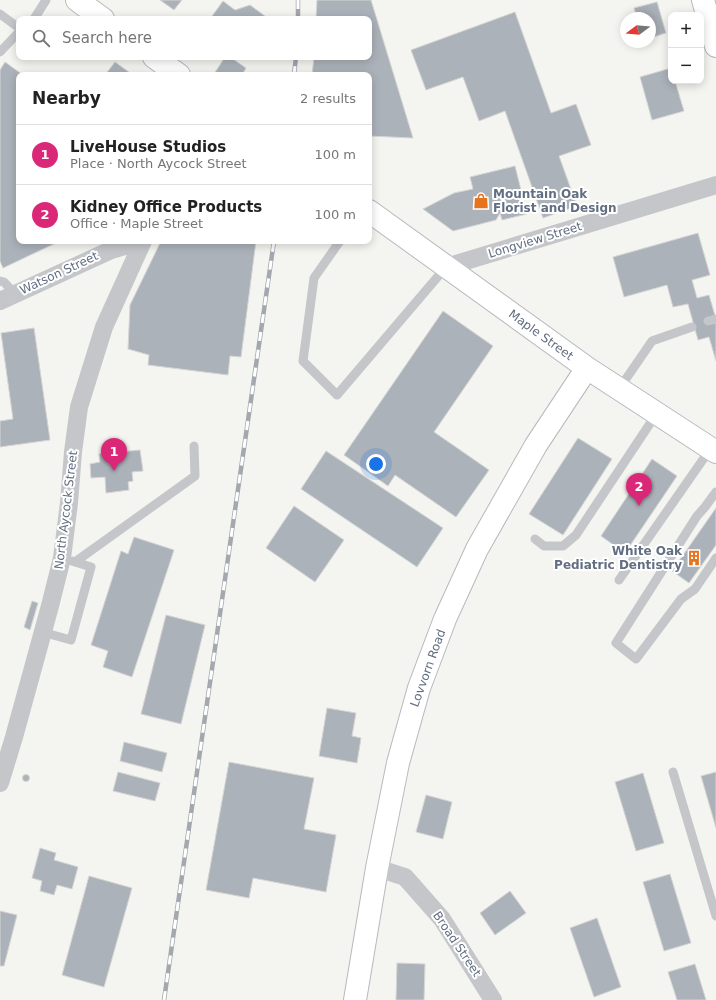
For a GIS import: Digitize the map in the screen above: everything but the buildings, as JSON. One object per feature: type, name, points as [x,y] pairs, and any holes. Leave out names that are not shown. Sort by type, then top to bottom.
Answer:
[{"type":"street","points":[[77,0],[99,16]]},
{"type":"street","points":[[709,11],[716,46]]},
{"type":"street","points":[[158,60],[175,72]]},
{"type":"street","name":"Longview Street","points":[[446,267],[716,185]]},
{"type":"street","name":"Maple Street","points":[[372,213],[587,368],[713,450]]},
{"type":"street","name":"Watson Street","points":[[7,297],[111,250],[132,244]]},
{"type":"street","name":"North Aycock Street","points":[[0,783],[42,632],[69,560],[69,503],[73,452],[80,407],[104,327],[142,244]]},
{"type":"street","name":"Lovvorn Road","points":[[355,1000],[398,763],[419,688],[445,619],[477,549],[536,445],[587,368]]},
{"type":"street","name":"Broad Street","points":[[378,868],[405,877],[438,914],[493,1000]]},
{"type":"lane","points":[[36,16],[46,0]]},
{"type":"lane","points":[[0,14],[16,26]]},
{"type":"lane","points":[[0,52],[16,35]]},
{"type":"lane","points":[[338,244],[314,278],[303,361],[337,395],[446,267]]},
{"type":"lane","points":[[0,280],[4,282],[7,297]]},
{"type":"lane","points":[[619,389],[652,341],[692,327]]},
{"type":"lane","points":[[535,539],[544,546],[563,546],[576,535],[657,413]]},
{"type":"lane","points":[[69,560],[195,476],[194,446]]},
{"type":"lane","points":[[619,580],[713,450]]},
{"type":"lane","points":[[716,492],[697,516],[616,643],[636,659],[681,599],[695,589],[716,558]]},
{"type":"lane","points":[[42,632],[71,640],[91,567],[69,560]]},
{"type":"lane","points":[[673,772],[716,916]]},
{"type":"railway","points":[[298,0],[298,16]]},
{"type":"railway","points":[[294,72],[296,60]]},
{"type":"railway","points":[[164,1000],[274,244]]},
{"type":"place","name":"Mountain Oak Florist and Design","points":[[481,201]]},
{"type":"place","name":"LiveHouse Studios","points":[[114,471]]},
{"type":"place","name":"Kidney Office Products","points":[[639,506]]},
{"type":"place","name":"White Oak Pediatric Dentistry","points":[[694,558]]}]
